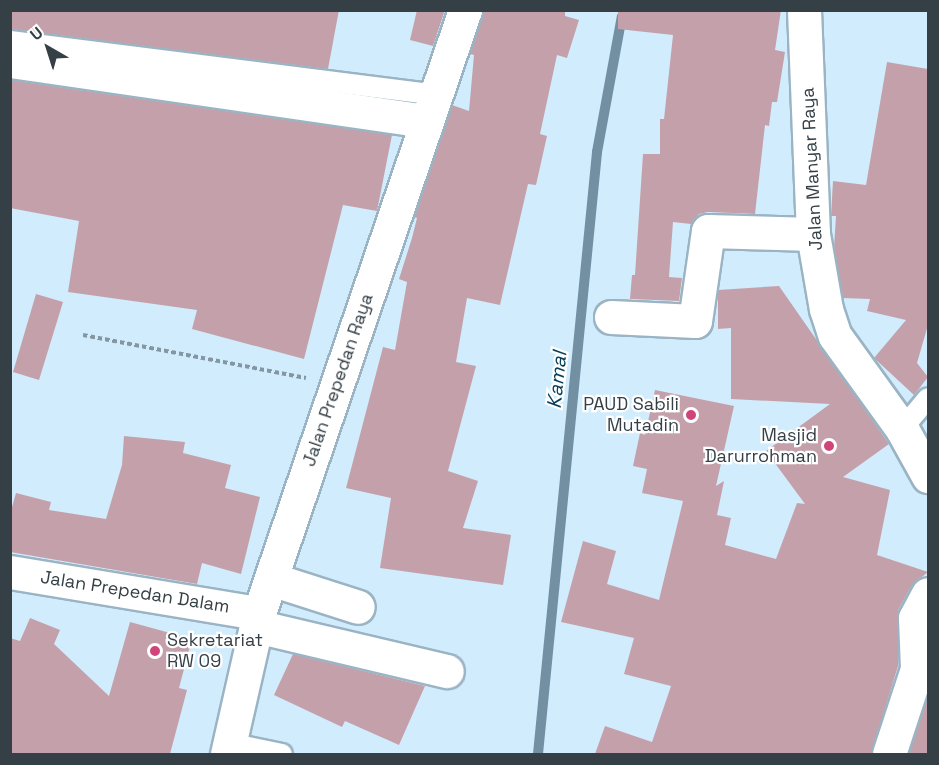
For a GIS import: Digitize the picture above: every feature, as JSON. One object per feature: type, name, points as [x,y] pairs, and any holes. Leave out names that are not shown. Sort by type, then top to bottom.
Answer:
[{"type":"street","name":"Jalan Prepedan Raya","points":[[228,749],[258,619],[465,10]]},
{"type":"street","name":"Jalan Manyar Raya","points":[[804,10],[813,234],[826,309],[836,336],[902,429],[928,477]]},
{"type":"street","points":[[10,61],[431,108]]},
{"type":"street","points":[[611,317],[695,321],[708,231],[813,234]]},
{"type":"street","name":"Jalan Prepedan Dalam","points":[[10,572],[258,619],[447,671]]},
{"type":"street","points":[[271,579],[358,607]]},
{"type":"street","points":[[889,754],[916,669],[915,618],[928,594]]},
{"type":"lane","points":[[10,41],[431,108]]},
{"type":"lane","points":[[902,429],[928,398]]},
{"type":"lane","points":[[228,749],[282,754]]},
{"type":"path","points":[[83,335],[337,383]]},
{"type":"building","points":[[10,10],[339,10],[328,69],[10,29]]},
{"type":"building","points":[[417,10],[445,10],[433,46],[410,40]]},
{"type":"building","points":[[483,10],[565,10],[565,16],[579,20],[567,58],[557,55],[540,134],[547,136],[536,185],[528,184],[500,305],[467,298],[456,362],[476,366],[448,471],[478,481],[463,528],[511,535],[503,585],[380,568],[391,498],[346,488],[383,347],[395,350],[407,282],[399,279],[417,218],[414,217],[452,105],[469,111],[474,55],[470,54]]},
{"type":"building","points":[[618,10],[781,10],[775,50],[785,52],[777,102],[772,102],[769,126],[765,125],[755,214],[708,212],[699,214],[691,224],[673,222],[669,277],[682,278],[679,301],[630,299],[632,275],[635,275],[643,154],[660,154],[660,119],[664,119],[673,35],[618,29]]},
{"type":"building","points":[[887,62],[928,69],[928,325],[917,363],[928,377],[914,395],[874,358],[906,320],[867,311],[870,299],[843,298],[834,247],[836,216],[831,216],[833,181],[866,185]]},
{"type":"building","points":[[10,80],[392,135],[377,211],[343,205],[304,359],[192,329],[197,310],[68,292],[79,221],[10,208]]},
{"type":"building","points":[[779,286],[889,444],[843,477],[890,490],[877,555],[928,572],[912,585],[898,610],[898,666],[871,754],[595,754],[605,726],[652,742],[671,686],[624,674],[634,638],[561,622],[583,541],[616,551],[607,584],[659,600],[683,501],[642,493],[647,469],[633,466],[640,433],[645,435],[655,390],[734,406],[716,486],[724,481],[717,515],[731,518],[725,545],[776,559],[797,503],[805,504],[766,451],[830,404],[731,399],[731,328],[718,329],[718,290]]},
{"type":"building","points":[[36,294],[63,302],[39,380],[13,372]]},
{"type":"building","points":[[124,436],[185,442],[183,453],[231,465],[225,488],[260,497],[241,574],[202,563],[197,584],[10,552],[10,514],[16,493],[51,502],[49,510],[106,519],[122,465]]},
{"type":"building","points":[[30,618],[60,630],[54,644],[109,696],[130,622],[192,639],[179,688],[187,690],[170,754],[10,754],[10,638],[20,641]]},
{"type":"building","points":[[293,654],[425,686],[399,745],[345,721],[342,727],[274,695]]},
{"type":"building","points":[[928,694],[928,754],[909,754]]},
{"type":"waterway","name":"Kamal","points":[[538,754],[597,152],[622,16]]},
{"type":"place","name":"PAUD Sabili Mutadin","points":[[691,415]]},
{"type":"place","name":"Masjid Darurrohman","points":[[829,446]]},
{"type":"place","name":"Sekretariat RW 09","points":[[155,651]]}]
